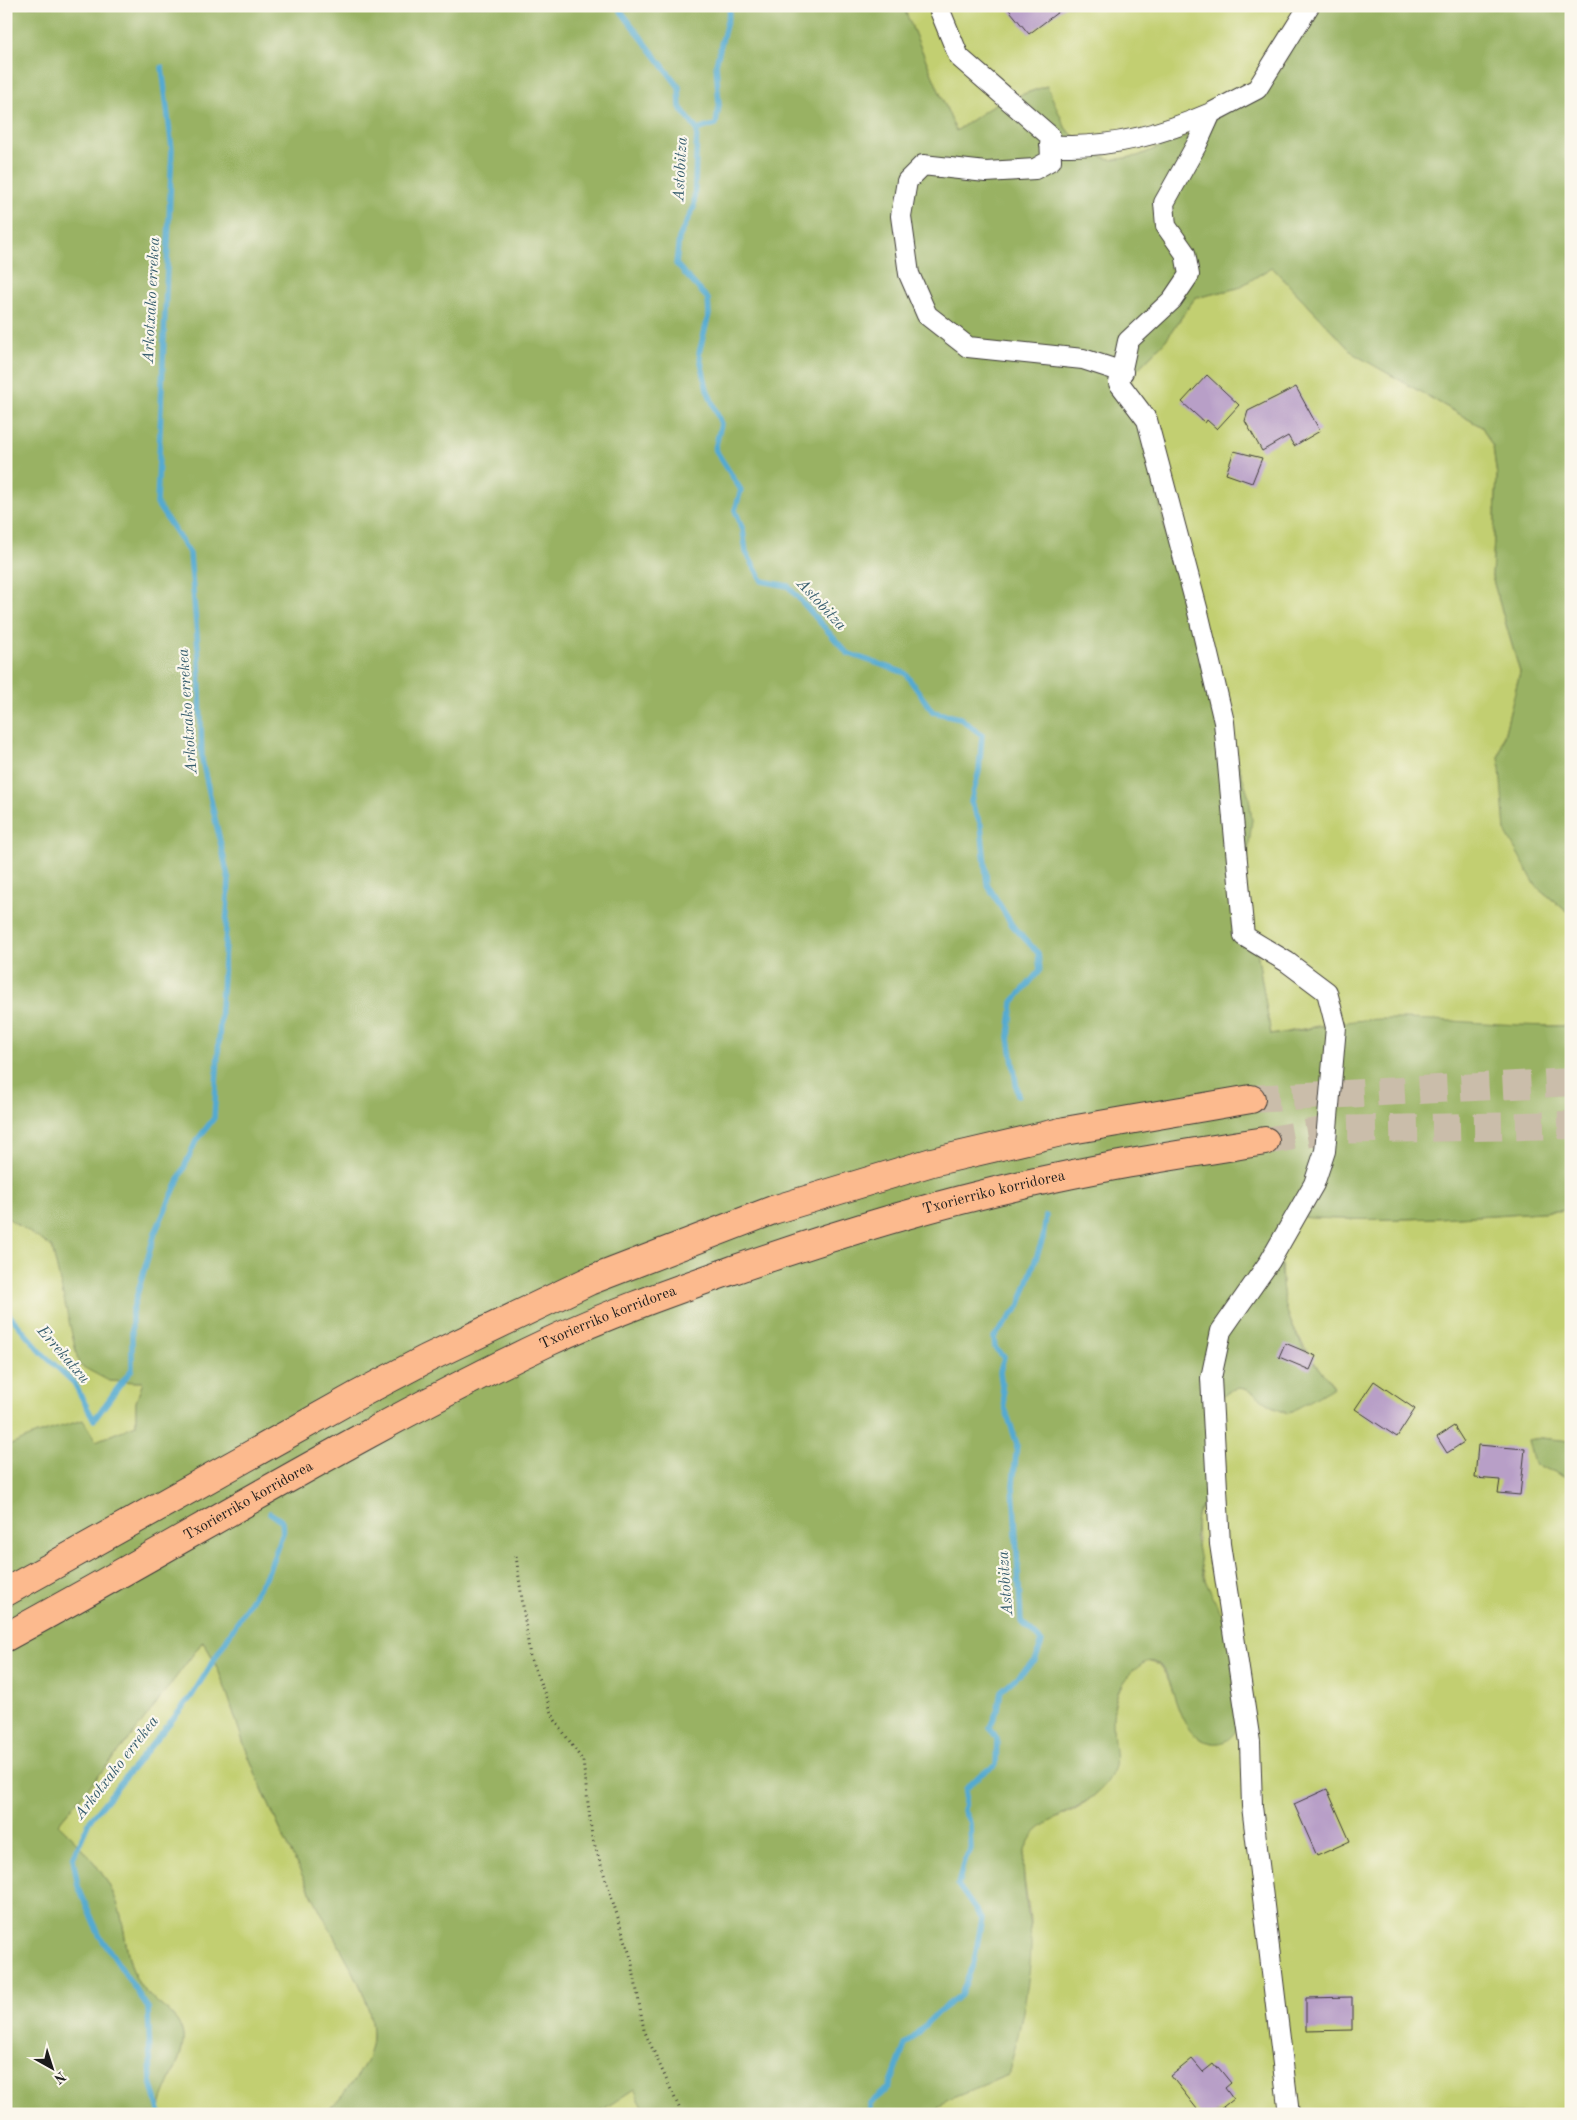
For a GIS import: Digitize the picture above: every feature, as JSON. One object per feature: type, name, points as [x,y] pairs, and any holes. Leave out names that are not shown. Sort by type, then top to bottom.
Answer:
[{"type":"highway","points":[[6,1592],[356,1396],[426,1359],[589,1281],[774,1210],[923,1164],[1064,1131],[1251,1099]]},
{"type":"highway","name":"Txorierriko korridorea","points":[[6,1637],[322,1459],[444,1394],[551,1341],[644,1302],[830,1238],[1012,1187],[1078,1173],[1265,1141]]},
{"type":"street","points":[[938,6],[959,57],[1050,136],[1051,160],[1035,169],[986,172],[923,165],[907,181],[901,216],[909,274],[927,315],[968,347],[1083,359],[1123,372]]},
{"type":"street","points":[[1050,146],[1070,147],[1131,140],[1181,126],[1257,89],[1308,6]]},
{"type":"street","points":[[1211,113],[1197,144],[1164,203],[1166,226],[1185,252],[1189,275],[1172,300],[1128,340],[1123,372],[1119,383],[1147,420],[1197,608],[1224,722],[1244,936],[1286,962],[1328,992],[1336,1027],[1324,1151],[1314,1184],[1270,1261],[1221,1331],[1211,1378],[1220,1544],[1250,1742],[1252,1806],[1289,2114]]},
{"type":"path","points":[[516,1556],[530,1657],[555,1720],[583,1761],[592,1837],[631,1958],[644,2030],[682,2114]]},
{"type":"green space","points":[[6,6],[903,6],[956,131],[995,104],[1047,86],[1066,129],[1094,154],[1113,160],[1138,156],[1193,133],[1267,87],[1283,67],[1297,34],[1298,6],[1571,6],[1571,915],[1536,886],[1505,831],[1499,756],[1520,672],[1492,577],[1497,476],[1493,447],[1482,427],[1354,354],[1272,267],[1238,288],[1195,298],[1165,341],[1130,377],[1142,415],[1168,545],[1249,797],[1252,820],[1245,880],[1271,1035],[1339,1023],[1380,1019],[1571,1026],[1571,1210],[1464,1217],[1392,1219],[1285,1216],[1281,1269],[1282,1286],[1289,1318],[1305,1350],[1334,1387],[1289,1413],[1270,1405],[1246,1389],[1237,1388],[1219,1401],[1208,1499],[1197,1514],[1195,1536],[1203,1576],[1230,1632],[1241,1723],[1233,1734],[1222,1742],[1213,1743],[1199,1738],[1189,1729],[1182,1717],[1162,1667],[1154,1662],[1147,1662],[1128,1676],[1122,1684],[1115,1702],[1113,1722],[1116,1756],[1114,1769],[1106,1784],[1095,1795],[1040,1828],[1031,1838],[1025,1851],[1023,1871],[1031,1945],[1029,1976],[1008,2075],[946,2100],[933,2114],[647,2114],[634,2089],[596,2114],[325,2114],[355,2079],[366,2060],[372,2038],[370,2014],[358,1981],[304,1878],[259,1782],[218,1669],[203,1641],[135,1732],[58,1824],[96,1866],[111,1889],[121,1916],[131,1966],[138,1982],[176,2020],[181,2028],[183,2044],[181,2053],[159,2111],[167,2114],[6,2114],[6,1447],[37,1434],[83,1420],[96,1441],[136,1425],[136,1402],[143,1382],[109,1381],[79,1365],[52,1247],[6,1217]]},
{"type":"green space","points":[[903,6],[1298,6],[1297,34],[1283,67],[1267,87],[1193,133],[1138,156],[1113,160],[1094,154],[1066,129],[1046,86],[995,104],[956,131]]},
{"type":"green space","points":[[1272,267],[1354,354],[1482,427],[1493,447],[1497,476],[1492,577],[1520,672],[1499,756],[1536,886],[1571,915],[1571,1026],[1328,1024],[1271,1035],[1245,880],[1168,545],[1142,415],[1130,377],[1165,341],[1195,298],[1238,288]]},
{"type":"green space","points":[[1571,1210],[1571,1441],[1541,1438],[1528,1440],[1534,1464],[1571,1480],[1571,2114],[933,2114],[946,2100],[1008,2075],[1021,2019],[1029,1962],[1029,1914],[1023,1869],[1026,1848],[1030,1838],[1039,1828],[1078,1807],[1099,1791],[1118,1692],[1129,1674],[1148,1661],[1159,1665],[1165,1674],[1180,1712],[1190,1730],[1198,1737],[1209,1592],[1198,1556],[1196,1521],[1199,1509],[1208,1499],[1219,1401],[1227,1393],[1241,1388],[1254,1393],[1276,1409],[1334,1386],[1303,1344],[1286,1308],[1281,1269],[1285,1216],[1392,1219],[1464,1217]]},
{"type":"green space","points":[[7,1216],[52,1247],[66,1304],[109,1381],[143,1382],[136,1402],[136,1425],[96,1441],[82,1421],[37,1434],[6,1447]]},
{"type":"green space","points":[[1541,1438],[1571,1441],[1571,1480],[1534,1464],[1528,1440]]},
{"type":"green space","points":[[203,1641],[218,1669],[259,1782],[304,1878],[358,1981],[370,2014],[372,2038],[367,2060],[348,2089],[325,2114],[167,2114],[159,2111],[181,2054],[183,2036],[181,2028],[171,2014],[149,1996],[138,1982],[129,1958],[117,1902],[111,1889],[96,1866],[58,1824],[135,1732]]},
{"type":"green space","points":[[634,2089],[647,2114],[596,2114]]},
{"type":"building","points":[[1006,6],[1066,6],[1029,34]]},
{"type":"building","points":[[1207,375],[1239,405],[1217,429],[1207,420],[1205,423],[1182,402]]},
{"type":"building","points":[[1296,387],[1320,431],[1294,446],[1288,436],[1262,451],[1245,421],[1248,411]]},
{"type":"building","points":[[1234,451],[1262,458],[1252,483],[1226,474]]},
{"type":"building","points":[[1285,1343],[1316,1356],[1310,1370],[1279,1357]]},
{"type":"building","points":[[1374,1381],[1415,1409],[1397,1437],[1355,1409]]},
{"type":"building","points":[[1454,1426],[1464,1442],[1447,1453],[1437,1437]]},
{"type":"building","points":[[1478,1445],[1525,1449],[1520,1495],[1498,1493],[1500,1480],[1475,1478]]},
{"type":"building","points":[[1327,1789],[1350,1841],[1317,1856],[1294,1804]]},
{"type":"building","points":[[1352,1997],[1352,2030],[1306,2031],[1306,1998]]},
{"type":"building","points":[[1192,2059],[1203,2072],[1213,2064],[1216,2068],[1218,2067],[1231,2083],[1225,2088],[1233,2099],[1214,2114],[1201,2114],[1171,2076]]},
{"type":"waterway","name":"Astobitza","points":[[617,6],[679,87],[680,107],[697,130],[694,207],[679,238],[676,264],[708,299],[709,314],[699,353],[707,389],[721,424],[715,449],[741,490],[735,510],[743,530],[746,552],[762,581],[788,586],[847,653],[905,673],[933,712],[960,718],[982,735],[979,771],[971,802],[981,825],[987,884],[1012,925],[1038,953],[1040,970],[1013,1002],[1009,1037],[1018,1096]]},
{"type":"waterway","points":[[697,130],[716,124],[719,105],[716,64],[731,6]]},
{"type":"waterway","name":"Arkotxako errekea","points":[[6,1311],[43,1354],[74,1383],[94,1420],[132,1369],[132,1312],[155,1233],[195,1143],[214,1118],[229,881],[202,760],[199,659],[190,554],[157,504],[172,149],[162,67]]},
{"type":"waterway","name":"Astobitza","points":[[870,2114],[870,2103],[889,2088],[905,2045],[938,2012],[961,1995],[974,1962],[982,1919],[958,1885],[964,1861],[971,1850],[970,1823],[964,1811],[966,1789],[980,1775],[996,1765],[997,1739],[990,1727],[998,1709],[1001,1691],[1035,1661],[1042,1642],[1021,1621],[1013,1485],[1017,1444],[1005,1408],[1000,1372],[1004,1357],[995,1348],[994,1337],[1019,1307],[1043,1238],[1046,1216]]},
{"type":"waterway","name":"Errekatxu","points":[[6,1276],[6,1283]]},
{"type":"waterway","name":"Arkotxako errekea","points":[[160,2114],[151,2081],[148,2008],[99,1935],[78,1886],[73,1858],[90,1820],[191,1697],[268,1572],[283,1533],[282,1521],[270,1513]]},
{"type":"tunnel","points":[[1251,1099],[1571,1082]]},
{"type":"tunnel","points":[[1265,1141],[1328,1130],[1571,1125]]}]
